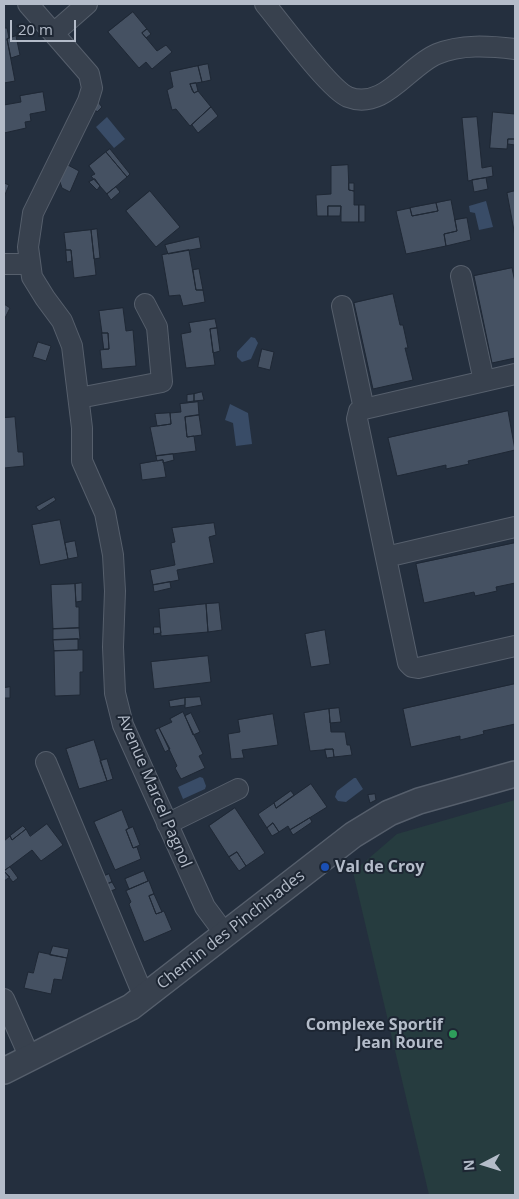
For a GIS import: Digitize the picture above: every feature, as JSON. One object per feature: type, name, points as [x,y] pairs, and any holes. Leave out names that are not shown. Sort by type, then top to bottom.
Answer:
[{"type":"street","name":"Avenue Marcel Pagnol","points":[[28,4],[89,74],[92,88],[88,102],[33,212],[28,247],[32,277],[44,298],[62,321],[72,346],[82,428],[82,461],[104,513],[113,555],[115,693],[123,725],[167,824],[205,907],[225,934]]},
{"type":"street","points":[[54,32],[87,4]]},
{"type":"street","points":[[265,4],[331,84],[348,97],[368,99],[385,93],[436,54],[464,46],[515,49]]},
{"type":"street","points":[[4,264],[30,264]]},
{"type":"street","points":[[461,276],[484,381]]},
{"type":"street","points":[[79,398],[162,382],[157,327],[145,304]]},
{"type":"street","points":[[342,306],[364,409]]},
{"type":"street","points":[[515,376],[484,381],[364,409],[359,411],[358,419],[408,663],[412,667],[418,668],[515,646]]},
{"type":"street","points":[[386,557],[515,526]]},
{"type":"street","points":[[46,762],[144,997]]},
{"type":"street","name":"Chemin des Pinchinades","points":[[4,1071],[131,1007],[354,835],[389,813],[419,801],[515,774]]},
{"type":"street","points":[[167,824],[238,789]]},
{"type":"street","points":[[4,999],[30,1058]]},
{"type":"green space","name":"Complexe Sportif Jean Roure","points":[[515,800],[515,1195],[429,1195],[353,872],[397,834]]},
{"type":"water","points":[[107,117],[125,139],[114,148],[96,127]]},
{"type":"water","points":[[486,201],[493,227],[479,230],[475,213],[470,212],[469,206]]},
{"type":"water","points":[[251,337],[255,338],[258,343],[251,359],[242,362],[237,357],[237,352]]},
{"type":"water","points":[[230,404],[248,413],[252,444],[236,446],[233,423],[225,420]]},
{"type":"water","points":[[200,777],[203,778],[206,786],[205,789],[183,799],[178,787]]},
{"type":"water","points":[[356,778],[363,789],[346,802],[338,801],[335,797],[337,791]]},
{"type":"building","points":[[133,12],[147,29],[142,33],[157,51],[166,45],[172,52],[152,69],[146,62],[139,68],[108,32]]},
{"type":"building","points":[[4,28],[7,28],[9,38],[7,39],[15,81],[4,83]]},
{"type":"building","points":[[147,29],[151,34],[146,38],[142,33]]},
{"type":"building","points":[[16,36],[20,55],[11,58],[7,39]]},
{"type":"building","points":[[208,64],[211,80],[202,82],[198,66]]},
{"type":"building","points":[[198,66],[202,82],[190,84],[194,93],[198,91],[211,107],[190,126],[176,109],[172,110],[167,90],[173,87],[170,72]]},
{"type":"building","points":[[196,83],[198,91],[194,93],[190,84]]},
{"type":"building","points":[[43,92],[46,111],[30,114],[31,121],[25,122],[26,128],[4,133],[4,105],[21,102],[20,96]]},
{"type":"building","points":[[98,102],[102,107],[97,112],[93,107]]},
{"type":"building","points":[[211,107],[218,116],[198,133],[192,125]]},
{"type":"building","points":[[493,112],[515,114],[515,139],[508,139],[507,149],[490,148]]},
{"type":"building","points":[[477,117],[482,168],[492,166],[493,176],[468,181],[462,118]]},
{"type":"building","points":[[508,139],[515,139],[515,145],[508,144]]},
{"type":"building","points":[[110,149],[130,174],[127,177],[106,152]]},
{"type":"building","points":[[106,152],[127,177],[107,194],[91,176],[95,174],[89,166]]},
{"type":"building","points":[[66,164],[79,171],[70,192],[62,188],[59,179]]},
{"type":"building","points":[[348,165],[349,190],[354,191],[354,205],[359,205],[359,222],[341,222],[341,206],[328,206],[328,216],[317,216],[316,195],[331,194],[331,166]]},
{"type":"building","points":[[486,178],[488,189],[474,192],[472,180]]},
{"type":"building","points":[[95,179],[100,186],[97,190],[89,182]]},
{"type":"building","points":[[4,183],[9,185],[4,197]]},
{"type":"building","points":[[349,183],[354,183],[354,191],[349,190]]},
{"type":"building","points":[[116,187],[120,192],[111,200],[107,194]]},
{"type":"building","points":[[150,191],[180,227],[156,247],[126,211]]},
{"type":"building","points":[[515,191],[515,236],[507,193]]},
{"type":"building","points":[[451,200],[457,231],[444,234],[446,246],[406,254],[396,211],[410,208],[412,216],[438,211],[436,203]]},
{"type":"building","points":[[436,203],[438,211],[412,216],[410,208]]},
{"type":"building","points":[[359,205],[365,205],[365,222],[359,222]]},
{"type":"building","points":[[328,206],[341,206],[340,216],[328,216]]},
{"type":"building","points":[[467,218],[471,240],[446,246],[444,234],[457,231],[455,220]]},
{"type":"building","points":[[97,229],[100,258],[94,259],[91,230]]},
{"type":"building","points":[[91,230],[96,275],[74,278],[71,250],[66,250],[64,233]]},
{"type":"building","points":[[199,237],[201,248],[168,254],[165,245]]},
{"type":"building","points":[[66,250],[71,250],[72,261],[67,262]]},
{"type":"building","points":[[189,250],[196,290],[203,290],[205,302],[183,306],[180,295],[169,296],[162,255]]},
{"type":"building","points":[[512,268],[515,282],[515,358],[492,363],[474,276]]},
{"type":"building","points":[[199,269],[203,290],[196,290],[193,270]]},
{"type":"building","points":[[393,294],[400,325],[403,325],[408,348],[405,348],[413,380],[373,389],[354,303]]},
{"type":"building","points":[[4,304],[10,308],[4,320]]},
{"type":"building","points":[[123,308],[126,331],[133,330],[136,366],[102,369],[100,350],[109,349],[108,333],[102,333],[99,311]]},
{"type":"building","points":[[215,319],[217,328],[210,329],[215,365],[186,368],[181,334],[191,332],[189,323]]},
{"type":"building","points":[[217,328],[220,351],[213,353],[210,329]]},
{"type":"building","points":[[102,333],[108,333],[109,349],[104,349]]},
{"type":"building","points":[[38,342],[51,346],[46,361],[33,357]]},
{"type":"building","points":[[262,349],[274,352],[270,370],[258,367]]},
{"type":"building","points":[[202,392],[204,400],[194,401],[194,394]]},
{"type":"building","points":[[194,394],[194,401],[187,402],[187,395]]},
{"type":"building","points":[[198,402],[199,415],[185,417],[187,437],[194,436],[196,451],[156,456],[150,427],[171,424],[170,413],[181,412],[180,404]]},
{"type":"building","points":[[508,411],[515,450],[468,461],[469,464],[446,469],[446,465],[397,476],[388,438]]},
{"type":"building","points":[[170,413],[171,424],[157,426],[155,414]]},
{"type":"building","points":[[199,415],[202,435],[187,437],[185,417]]},
{"type":"building","points":[[15,417],[18,452],[23,452],[24,466],[4,468],[4,418]]},
{"type":"building","points":[[173,454],[174,460],[163,463],[163,460],[157,461],[156,456]]},
{"type":"building","points":[[163,460],[166,477],[142,480],[140,464]]},
{"type":"building","points":[[54,497],[56,500],[39,511],[36,507]]},
{"type":"building","points":[[60,520],[68,559],[40,565],[32,525]]},
{"type":"building","points":[[214,523],[216,535],[209,537],[214,563],[177,570],[179,580],[153,585],[150,570],[175,565],[171,543],[175,542],[172,528]]},
{"type":"building","points":[[75,541],[78,557],[68,559],[65,543]]},
{"type":"building","points":[[515,543],[515,583],[496,587],[497,591],[475,596],[474,592],[424,603],[416,564]]},
{"type":"building","points":[[170,582],[171,588],[154,592],[153,585]]},
{"type":"building","points":[[82,583],[82,601],[76,602],[75,584]]},
{"type":"building","points":[[75,584],[76,607],[79,607],[79,628],[53,629],[51,585]]},
{"type":"building","points":[[219,603],[222,630],[208,632],[206,604]]},
{"type":"building","points":[[206,604],[208,632],[161,636],[159,609]]},
{"type":"building","points":[[154,627],[160,627],[161,633],[154,634]]},
{"type":"building","points":[[79,628],[80,639],[53,640],[53,629]]},
{"type":"building","points":[[325,630],[330,664],[311,667],[305,634]]},
{"type":"building","points":[[78,639],[78,650],[54,651],[53,640]]},
{"type":"building","points":[[83,650],[83,672],[80,672],[80,695],[55,696],[54,651]]},
{"type":"building","points":[[208,656],[211,682],[154,689],[151,662]]},
{"type":"building","points":[[515,684],[515,724],[483,731],[484,734],[460,740],[460,736],[411,747],[403,709]]},
{"type":"building","points":[[10,687],[10,698],[4,698],[4,688]]},
{"type":"building","points":[[200,697],[202,705],[185,708],[185,698]]},
{"type":"building","points":[[185,698],[185,705],[170,707],[169,701]]},
{"type":"building","points":[[339,708],[341,722],[330,723],[329,709]]},
{"type":"building","points":[[329,709],[331,732],[345,732],[347,745],[350,745],[352,755],[334,757],[333,749],[310,751],[304,713]]},
{"type":"building","points":[[183,712],[203,754],[199,756],[205,768],[181,779],[159,728],[172,722],[170,719]]},
{"type":"building","points":[[191,713],[200,732],[193,735],[185,716]]},
{"type":"building","points":[[273,714],[278,745],[242,750],[244,758],[231,759],[228,734],[240,732],[238,720]]},
{"type":"building","points":[[159,728],[170,749],[165,752],[155,730]]},
{"type":"building","points":[[94,740],[107,781],[79,789],[66,749]]},
{"type":"building","points":[[325,749],[333,749],[334,757],[327,758]]},
{"type":"building","points":[[107,759],[113,779],[107,781],[100,761]]},
{"type":"building","points":[[311,784],[327,807],[290,830],[288,826],[279,832],[273,823],[267,828],[258,814],[274,803],[276,808]]},
{"type":"building","points":[[291,791],[294,795],[276,808],[274,803]]},
{"type":"building","points":[[375,794],[376,800],[370,803],[368,795]]},
{"type":"building","points":[[235,808],[265,853],[246,866],[237,852],[229,857],[209,826]]},
{"type":"building","points":[[122,810],[129,828],[126,830],[133,848],[137,847],[141,859],[115,870],[94,822]]},
{"type":"building","points":[[310,818],[312,822],[293,835],[290,830]]},
{"type":"building","points":[[273,823],[279,832],[272,836],[267,828]]},
{"type":"building","points":[[47,824],[63,845],[41,861],[32,850],[4,871],[4,841],[10,836],[12,840],[26,829],[30,836]]},
{"type":"building","points":[[23,826],[26,829],[12,840],[10,836]]},
{"type":"building","points":[[133,827],[140,845],[133,848],[126,830]]},
{"type":"building","points":[[237,852],[246,866],[239,871],[229,857]]},
{"type":"building","points":[[10,867],[18,878],[13,882],[4,871]]},
{"type":"building","points":[[4,871],[10,877],[4,881]]},
{"type":"building","points":[[144,871],[148,881],[129,889],[125,879]]},
{"type":"building","points":[[109,874],[112,882],[105,885],[102,877]]},
{"type":"building","points":[[149,881],[154,894],[149,896],[156,914],[164,911],[172,930],[144,942],[126,891]]},
{"type":"building","points":[[112,882],[116,889],[108,892],[105,885]]},
{"type":"building","points":[[154,894],[162,912],[156,914],[149,896]]},
{"type":"building","points":[[53,946],[69,949],[67,958],[50,955]]},
{"type":"building","points":[[39,952],[67,958],[62,980],[54,979],[51,994],[24,988],[28,972],[33,973]]},
{"type":"place","name":"Val de Croy","points":[[325,867]]},
{"type":"place","name":"Complexe Sportif Jean Roure","points":[[453,1034]]}]
